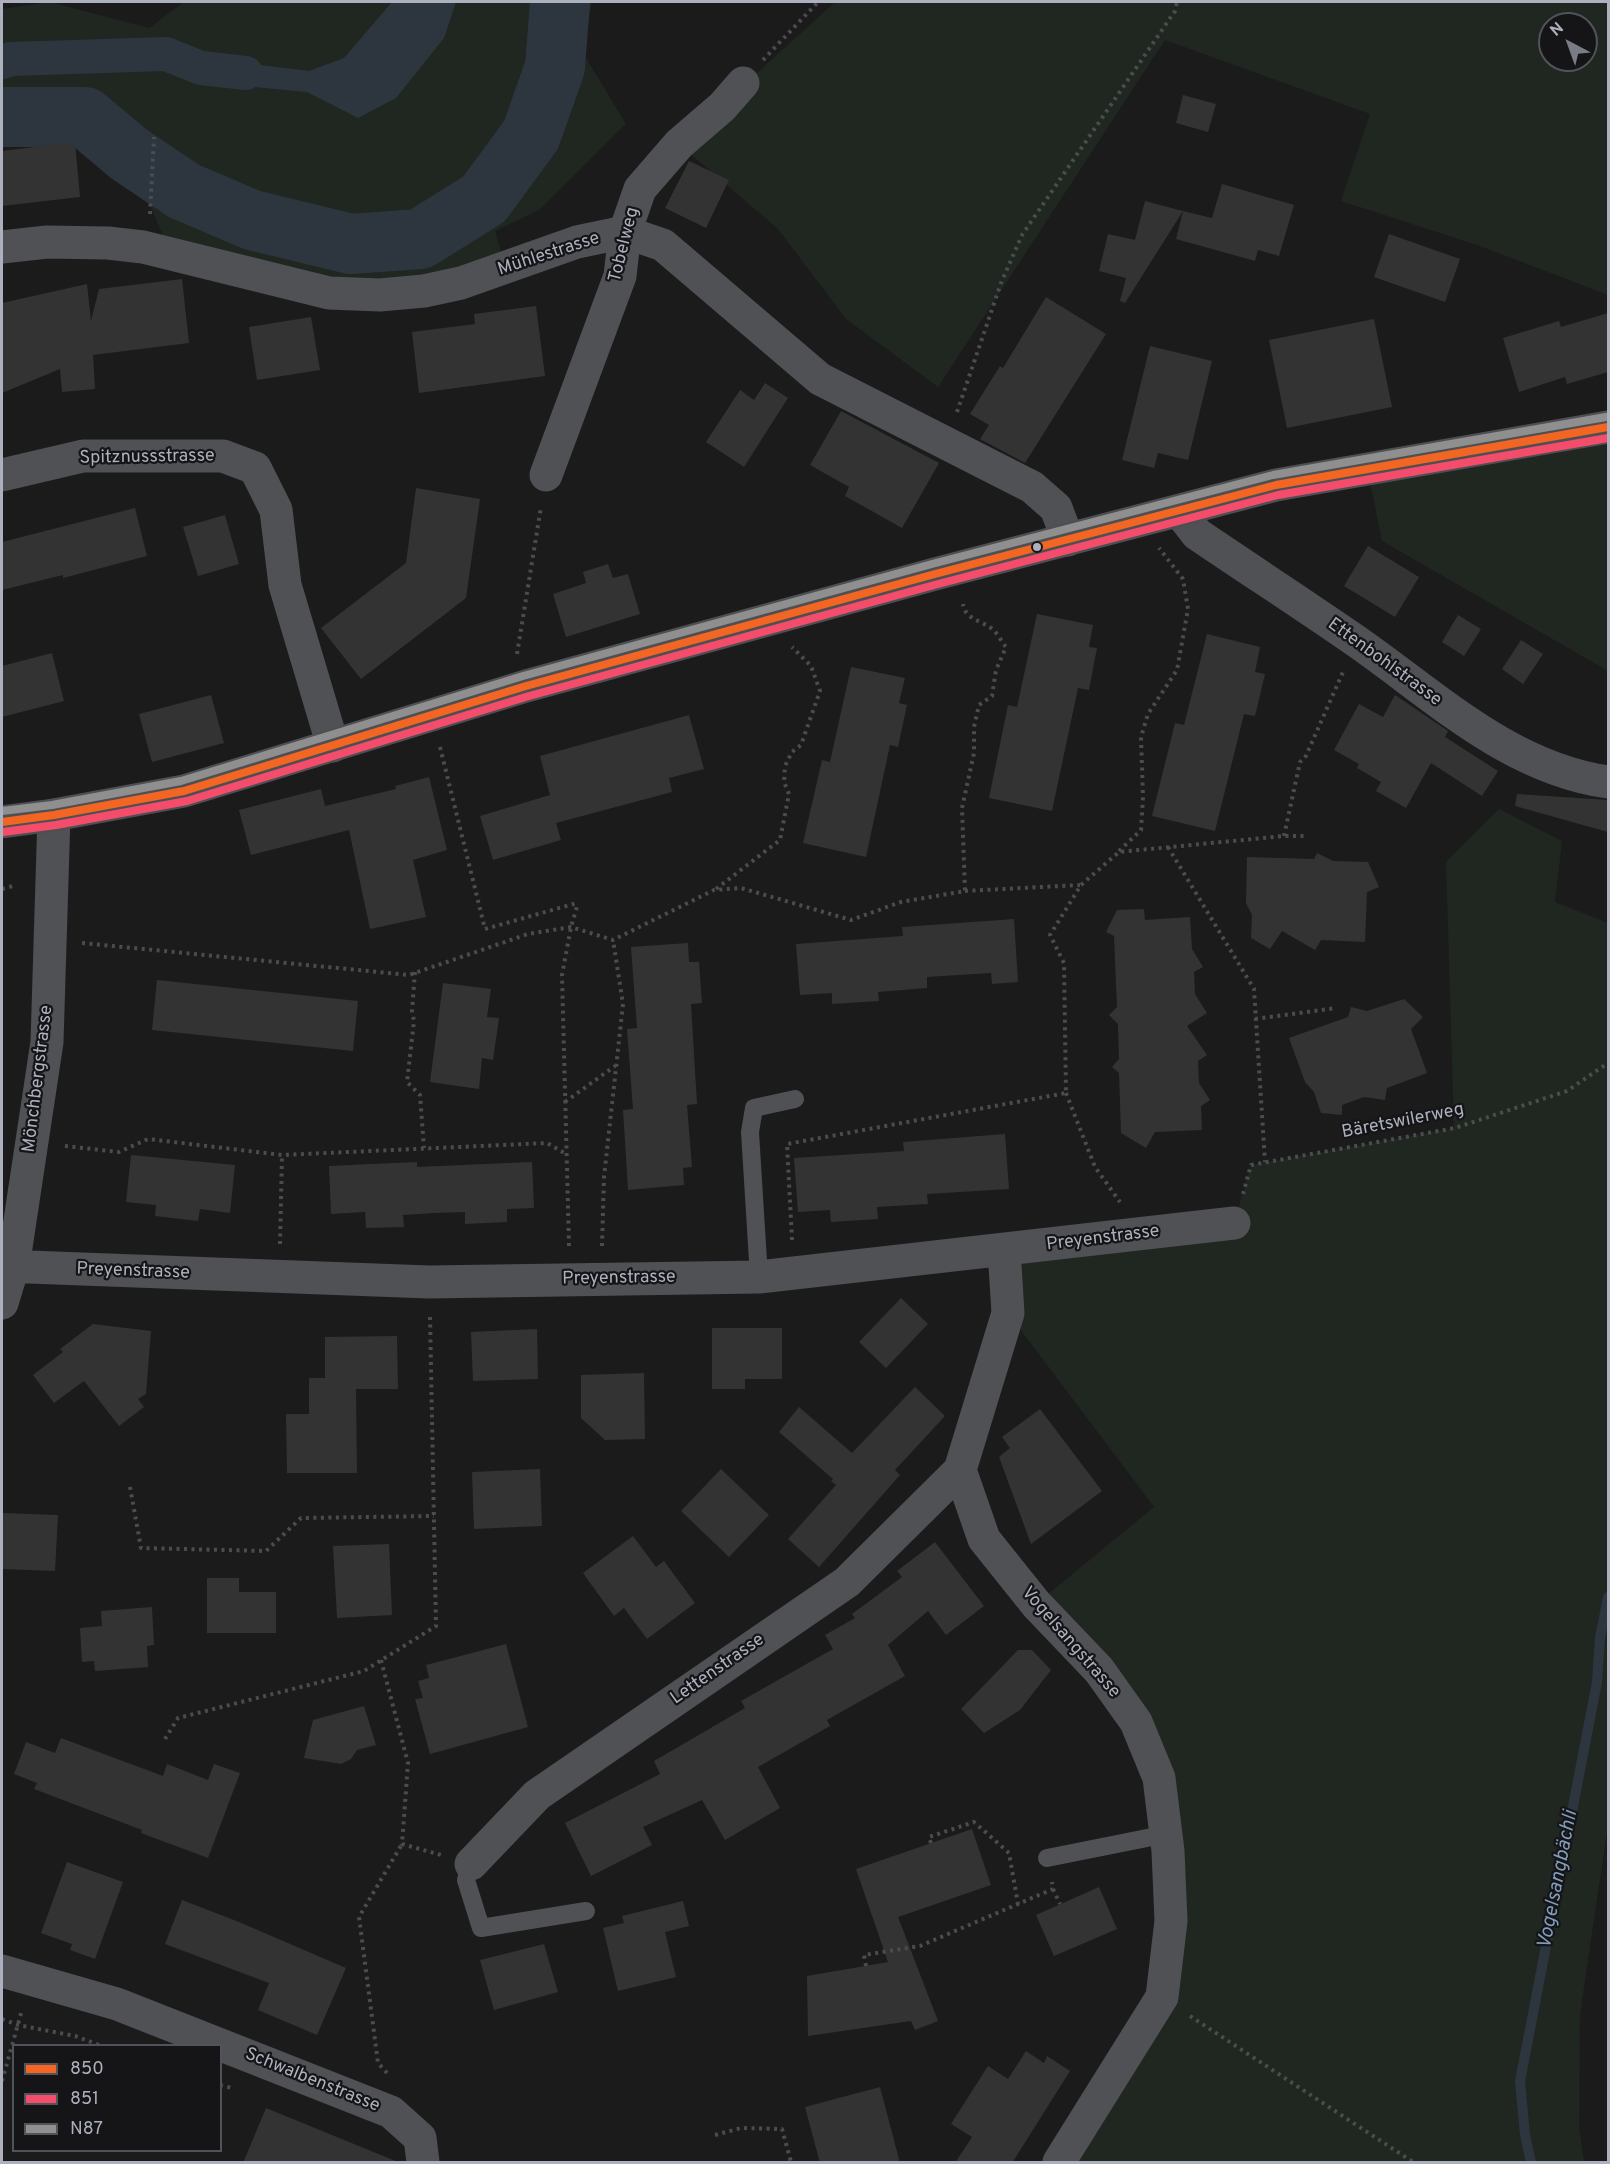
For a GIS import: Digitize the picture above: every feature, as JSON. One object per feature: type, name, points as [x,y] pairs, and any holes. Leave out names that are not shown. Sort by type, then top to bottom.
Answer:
[{"type":"main road","points":[[2,822],[54,815],[184,790],[526,686],[935,574],[1287,482],[1608,427]]},
{"type":"street","name":"Tobelweg","points":[[546,476],[620,276],[625,232],[640,189],[679,144],[722,107],[743,82]]},
{"type":"street","name":"Mühlestrasse","points":[[2,247],[47,242],[108,243],[143,248],[328,293],[380,295],[424,291],[462,283],[577,242],[625,232],[663,244],[820,379],[1032,487],[1056,508],[1068,540]]},
{"type":"street","name":"Spitznussstrasse","points":[[2,475],[83,456],[222,456],[255,468],[276,510],[285,585],[333,746]]},
{"type":"street","name":"Ettenbohlstrasse","points":[[1179,511],[1197,534],[1357,642],[1478,731],[1531,759],[1587,779],[1608,782]]},
{"type":"street","name":"Mönchbergstrasse","points":[[2,1303],[47,1042],[54,815]]},
{"type":"street","name":"Preyenstrasse","points":[[7,1266],[429,1282],[759,1277],[1234,1223]]},
{"type":"street","points":[[960,1470],[1008,1312],[1004,1250]]},
{"type":"street","name":"Vogelsangstrasse","points":[[960,1470],[984,1539],[1036,1604],[1099,1670],[1136,1722],[1160,1778],[1167,1834],[1170,1921],[1162,1997],[1059,2163]]},
{"type":"street","name":"Lettenstrasse","points":[[471,1864],[537,1796],[847,1582],[960,1470]]},
{"type":"street","name":"Schwalbenstrasse","points":[[16,1976],[117,2004],[218,2044]]},
{"type":"street","name":"Schwalbenstrasse","points":[[222,2045],[391,2112],[420,2138],[423,2163]]},
{"type":"lane","points":[[759,1277],[750,1132],[754,1108],[795,1099]]},
{"type":"lane","points":[[1047,1858],[1167,1834]]},
{"type":"lane","points":[[471,1864],[466,1880],[481,1928],[586,1911]]},
{"type":"path","points":[[743,82],[818,2]]},
{"type":"path","points":[[964,453],[972,440],[954,422],[1001,283],[1022,235],[1175,11],[1176,2]]},
{"type":"path","points":[[152,206],[154,137]]},
{"type":"path","points":[[526,686],[517,652],[546,476]]},
{"type":"path","points":[[1142,1234],[1095,1167],[1066,1093],[1064,963],[1050,935],[1081,885],[1140,830],[1143,797],[1141,737],[1148,714],[1177,670],[1188,609],[1183,579],[1156,546]]},
{"type":"path","points":[[963,604],[964,611],[969,617],[993,629],[1005,647],[996,670],[992,696],[979,705],[975,727],[974,753],[962,808],[965,891]]},
{"type":"path","points":[[81,943],[409,975],[528,934],[571,927],[613,940],[714,891],[780,840],[789,794],[784,782],[785,766],[792,752],[801,746],[820,691],[811,666],[788,641]]},
{"type":"path","points":[[1284,836],[1300,762],[1305,758],[1357,642]]},
{"type":"path","points":[[432,715],[485,929],[578,903],[562,975],[566,1154],[585,1280]]},
{"type":"path","points":[[1119,852],[1284,836],[1306,836]]},
{"type":"path","points":[[1168,847],[1254,990],[1265,1162],[1251,1165],[1234,1223]]},
{"type":"path","points":[[714,891],[741,888],[851,920],[901,902],[965,891],[1081,885]]},
{"type":"path","points":[[2,889],[13,886]]},
{"type":"path","points":[[80,954],[82,931]]},
{"type":"path","points":[[585,1280],[604,1177],[623,1004],[613,940]]},
{"type":"path","points":[[415,972],[412,1011],[414,1021],[406,1082],[420,1095],[424,1148]]},
{"type":"path","points":[[1256,1019],[1336,1008]]},
{"type":"path","name":"Bäretswilerweg","points":[[1265,1162],[1455,1128],[1567,1091],[1608,1063]]},
{"type":"path","points":[[565,1102],[616,1066]]},
{"type":"path","points":[[794,1273],[787,1144],[1066,1093]]},
{"type":"path","points":[[55,1145],[119,1152],[148,1139],[282,1155],[547,1143],[566,1154]]},
{"type":"path","points":[[279,1277],[282,1155]]},
{"type":"path","points":[[165,1739],[178,1718],[364,1671],[436,1626],[429,1282]]},
{"type":"path","points":[[129,1487],[141,1548],[266,1551],[301,1518],[434,1516]]},
{"type":"path","points":[[381,1660],[408,1763],[402,1844],[359,1917],[378,2063],[391,2078]]},
{"type":"path","points":[[931,1843],[929,1837],[974,1822],[1009,1853],[1018,1904]]},
{"type":"path","points":[[402,1844],[471,1864]]},
{"type":"path","points":[[1047,1858],[1053,1889],[1060,1904]]},
{"type":"path","points":[[866,1966],[864,1955],[920,1946],[1053,1889]]},
{"type":"path","points":[[13,2044],[18,2025],[16,1976]]},
{"type":"path","points":[[1162,1997],[1413,2163]]},
{"type":"path","points":[[2,2019],[18,2025],[75,2036],[97,2044]]},
{"type":"path","points":[[2,2081],[12,2046]]},
{"type":"path","points":[[715,2135],[741,2128],[782,2129],[791,2163]]},
{"type":"shaded area","points":[[50,2],[149,28],[184,2],[592,2],[583,53],[626,124],[539,210],[495,231],[506,269],[424,291],[170,253],[129,154],[86,117],[2,117],[2,9]]},
{"type":"shaded area","points":[[392,2],[456,2],[444,38],[396,98],[358,118],[307,92],[254,87],[200,78],[205,58],[309,71],[344,58]]},
{"type":"shaded area","points":[[835,2],[1608,2],[1608,295],[1480,246],[1341,201],[1370,114],[1165,40],[938,387],[846,319],[778,229],[679,144]]},
{"type":"shaded area","points":[[1608,427],[1608,671],[1382,541],[1367,467]]},
{"type":"shaded area","points":[[1499,809],[1562,841],[1555,902],[1608,923],[1608,1825],[1580,2014],[1579,2127],[1584,2162],[1059,2162],[1162,1997],[1159,1778],[1036,1604],[1154,1507],[1008,1313],[1004,1250],[1234,1223],[1251,1165],[1454,1128],[1446,862]]},
{"type":"building","points":[[1183,95],[1216,104],[1208,132],[1176,123]]},
{"type":"building","points":[[75,142],[80,197],[2,206],[2,151]]},
{"type":"building","points":[[689,161],[729,180],[706,228],[665,208]]},
{"type":"building","points":[[1222,184],[1294,205],[1279,256],[1258,250],[1255,261],[1176,239],[1183,211],[1212,218]]},
{"type":"building","points":[[1145,201],[1183,211],[1125,303],[1120,301],[1126,278],[1099,271],[1108,234],[1135,240]]},
{"type":"building","points":[[1389,234],[1460,259],[1445,302],[1374,277]]},
{"type":"building","points":[[182,279],[189,343],[93,355],[95,389],[62,392],[60,369],[2,393],[2,303],[87,284],[91,321],[99,289]]},
{"type":"building","points":[[1046,297],[1106,334],[1025,463],[980,439],[989,425],[970,414],[1000,366],[1003,368]]},
{"type":"building","points":[[536,306],[545,376],[419,393],[412,332],[475,324],[474,314]]},
{"type":"building","points":[[1608,313],[1608,372],[1567,384],[1565,377],[1519,392],[1503,338],[1559,321],[1561,327]]},
{"type":"building","points":[[311,317],[320,370],[257,380],[249,327]]},
{"type":"building","points":[[1374,319],[1392,407],[1287,428],[1269,340]]},
{"type":"building","points":[[1150,346],[1212,361],[1188,460],[1158,453],[1154,468],[1122,460]]},
{"type":"building","points":[[765,383],[788,398],[744,467],[706,442],[740,390],[754,400]]},
{"type":"building","points":[[841,411],[939,463],[902,528],[845,496],[849,487],[810,465]]},
{"type":"building","points":[[416,488],[480,499],[466,598],[361,679],[321,628],[406,563]]},
{"type":"building","points":[[135,508],[147,556],[63,578],[63,575],[2,590],[2,542]]},
{"type":"building","points":[[225,515],[239,564],[198,576],[183,527]]},
{"type":"building","points":[[1368,546],[1419,577],[1395,617],[1344,586]]},
{"type":"building","points":[[608,564],[613,578],[628,574],[640,614],[566,637],[553,594],[586,583],[583,572]]},
{"type":"building","points":[[1037,614],[1093,625],[1089,647],[1097,648],[1089,690],[1078,688],[1052,811],[989,798],[1008,705],[1017,707]]},
{"type":"building","points":[[1458,615],[1481,629],[1464,656],[1442,642]]},
{"type":"building","points":[[1207,634],[1260,647],[1255,672],[1265,674],[1255,716],[1244,714],[1215,831],[1152,816],[1175,723],[1184,725]]},
{"type":"building","points":[[1521,640],[1543,654],[1523,684],[1502,669]]},
{"type":"building","points":[[52,653],[64,701],[2,717],[2,666]]},
{"type":"building","points":[[851,667],[905,678],[899,703],[907,705],[898,747],[890,745],[866,857],[803,843],[822,760],[830,762]]},
{"type":"building","points":[[211,695],[224,743],[152,762],[139,714]]},
{"type":"building","points":[[1395,695],[1448,731],[1445,737],[1498,771],[1482,796],[1431,763],[1406,808],[1376,791],[1381,782],[1357,768],[1359,764],[1334,750],[1359,704],[1383,717]]},
{"type":"building","points":[[689,715],[704,769],[669,778],[672,792],[556,823],[561,840],[493,860],[480,816],[550,795],[540,756]]},
{"type":"building","points":[[429,777],[447,850],[413,860],[426,917],[370,929],[349,830],[251,855],[239,810],[321,789],[325,806],[396,789],[395,786]]},
{"type":"building","points":[[1517,794],[1608,800],[1608,832],[1515,806]]},
{"type":"building","points":[[1317,853],[1333,861],[1368,862],[1379,887],[1367,892],[1365,942],[1321,940],[1315,950],[1282,931],[1270,949],[1251,938],[1252,915],[1246,903],[1247,857],[1314,859]]},
{"type":"building","points":[[1144,909],[1145,920],[1190,917],[1192,949],[1203,967],[1194,972],[1195,994],[1207,1013],[1187,1026],[1207,1055],[1198,1061],[1199,1083],[1210,1100],[1201,1106],[1202,1130],[1155,1132],[1146,1148],[1121,1133],[1119,1073],[1112,1067],[1119,1059],[1118,1024],[1109,1015],[1117,1007],[1114,936],[1106,932],[1117,910]]},
{"type":"building","points":[[1014,919],[1018,982],[992,984],[991,973],[927,977],[927,988],[878,992],[879,1001],[832,1004],[832,993],[800,995],[796,944],[903,936],[902,927]]},
{"type":"building","points":[[688,943],[689,962],[699,962],[702,1003],[691,1004],[697,1104],[687,1105],[692,1167],[683,1168],[684,1185],[628,1190],[623,1110],[633,1109],[627,1029],[637,1028],[631,947]]},
{"type":"building","points":[[157,980],[358,1001],[353,1051],[152,1030]]},
{"type":"building","points":[[443,983],[491,989],[487,1017],[499,1018],[493,1060],[482,1058],[479,1089],[430,1082]]},
{"type":"building","points":[[1404,999],[1423,1017],[1411,1029],[1427,1073],[1387,1088],[1385,1100],[1364,1097],[1342,1105],[1342,1115],[1321,1113],[1314,1092],[1305,1082],[1289,1038],[1348,1017],[1351,1007],[1367,1011]]},
{"type":"building","points":[[1005,1134],[1009,1189],[927,1194],[928,1204],[877,1207],[878,1219],[831,1222],[830,1210],[798,1212],[794,1158],[904,1151],[903,1142]]},
{"type":"building","points":[[131,1155],[235,1165],[230,1213],[200,1209],[198,1221],[155,1216],[156,1205],[126,1202]]},
{"type":"building","points":[[417,1162],[417,1167],[532,1162],[534,1208],[507,1209],[507,1222],[465,1224],[465,1212],[403,1215],[404,1227],[366,1228],[365,1212],[331,1214],[329,1166]]},
{"type":"building","points":[[901,1298],[928,1324],[886,1368],[859,1342]]},
{"type":"building","points":[[93,1324],[151,1331],[146,1394],[138,1399],[144,1407],[119,1426],[84,1381],[54,1403],[33,1375],[63,1352],[60,1349]]},
{"type":"building","points":[[712,1328],[782,1328],[782,1379],[745,1379],[745,1389],[712,1389]]},
{"type":"building","points":[[537,1329],[538,1379],[473,1381],[471,1332]]},
{"type":"building","points":[[397,1336],[398,1389],[356,1389],[357,1473],[287,1473],[286,1414],[309,1414],[309,1378],[325,1378],[325,1337]]},
{"type":"building","points":[[644,1373],[645,1439],[605,1440],[581,1418],[581,1375]]},
{"type":"building","points":[[915,1387],[945,1416],[895,1470],[900,1475],[819,1567],[788,1539],[836,1485],[831,1481],[833,1479],[779,1432],[799,1407],[852,1453]]},
{"type":"building","points":[[1040,1409],[1102,1491],[1031,1544],[999,1457],[1010,1448],[1002,1437]]},
{"type":"building","points":[[540,1469],[542,1526],[474,1529],[472,1472]]},
{"type":"building","points":[[721,1469],[769,1515],[729,1557],[681,1511]]},
{"type":"building","points":[[2,1513],[58,1515],[55,1571],[2,1569]]},
{"type":"building","points":[[633,1536],[656,1567],[664,1561],[695,1603],[647,1639],[624,1608],[614,1616],[583,1573]]},
{"type":"building","points":[[935,1542],[984,1606],[946,1635],[928,1611],[888,1645],[905,1676],[827,1720],[830,1726],[758,1767],[780,1808],[725,1840],[702,1800],[643,1827],[652,1845],[591,1876],[565,1823],[660,1774],[654,1761],[745,1708],[741,1701],[833,1649],[825,1635],[855,1618],[852,1614],[902,1577],[897,1571]]},
{"type":"building","points":[[389,1544],[392,1615],[337,1618],[333,1546]]},
{"type":"building","points":[[207,1578],[239,1578],[239,1592],[276,1592],[276,1633],[207,1633]]},
{"type":"building","points":[[152,1607],[154,1645],[147,1646],[148,1667],[95,1671],[94,1661],[82,1662],[80,1628],[102,1626],[101,1611]]},
{"type":"building","points":[[506,1644],[528,1727],[430,1754],[415,1699],[423,1698],[418,1681],[429,1678],[426,1665]]},
{"type":"building","points":[[1018,1650],[1032,1650],[1051,1670],[1020,1710],[984,1733],[961,1709]]},
{"type":"building","points":[[364,1706],[376,1745],[357,1750],[351,1759],[341,1764],[304,1758],[313,1720]]},
{"type":"building","points":[[61,1738],[163,1776],[167,1764],[208,1780],[214,1764],[240,1773],[208,1858],[34,1789],[37,1783],[14,1774],[26,1742],[55,1753]]},
{"type":"building","points":[[972,1829],[991,1885],[898,1917],[938,2021],[915,2030],[911,2021],[808,2036],[807,1976],[888,1962],[856,1869]]},
{"type":"building","points":[[67,1862],[123,1882],[95,1959],[70,1950],[72,1944],[41,1933]]},
{"type":"building","points":[[1099,1887],[1117,1929],[1054,1956],[1036,1915]]},
{"type":"building","points":[[182,1900],[346,1968],[317,2035],[258,2010],[269,1983],[165,1944]]},
{"type":"building","points":[[683,1901],[689,1926],[665,1932],[676,1977],[618,1991],[603,1928],[624,1923],[622,1916]]},
{"type":"building","points":[[544,1944],[558,1992],[494,2010],[480,1960]]},
{"type":"building","points":[[1026,2051],[1044,2063],[1047,2056],[1070,2071],[1012,2163],[955,2163],[972,2137],[951,2124],[988,2066],[1008,2079]]},
{"type":"building","points":[[880,2087],[900,2163],[820,2163],[805,2107]]},
{"type":"building","points":[[266,2108],[398,2162],[398,2163],[243,2163]]},
{"type":"waterway","points":[[2,117],[85,117],[129,154],[184,191],[252,220],[351,244],[420,239],[484,199],[531,135],[555,67],[560,2]]},
{"type":"waterway","points":[[2,62],[11,59],[166,54],[201,68],[246,73]]},
{"type":"waterway","name":"Vogelsangbächli","points":[[1531,2162],[1525,2135],[1520,2081],[1597,1682],[1600,1638],[1608,1597]]},
{"type":"transit line","name":"N87","points":[[2,811],[52,805],[181,781],[523,676],[932,564],[1273,475],[1606,417]]},
{"type":"transit line","name":"850","points":[[2,822],[54,815],[184,791],[526,686],[935,574],[1276,485],[1608,427]]},
{"type":"transit line","name":"851","points":[[3,832],[56,825],[187,801],[529,696],[938,584],[1278,495],[1608,438]]}]
